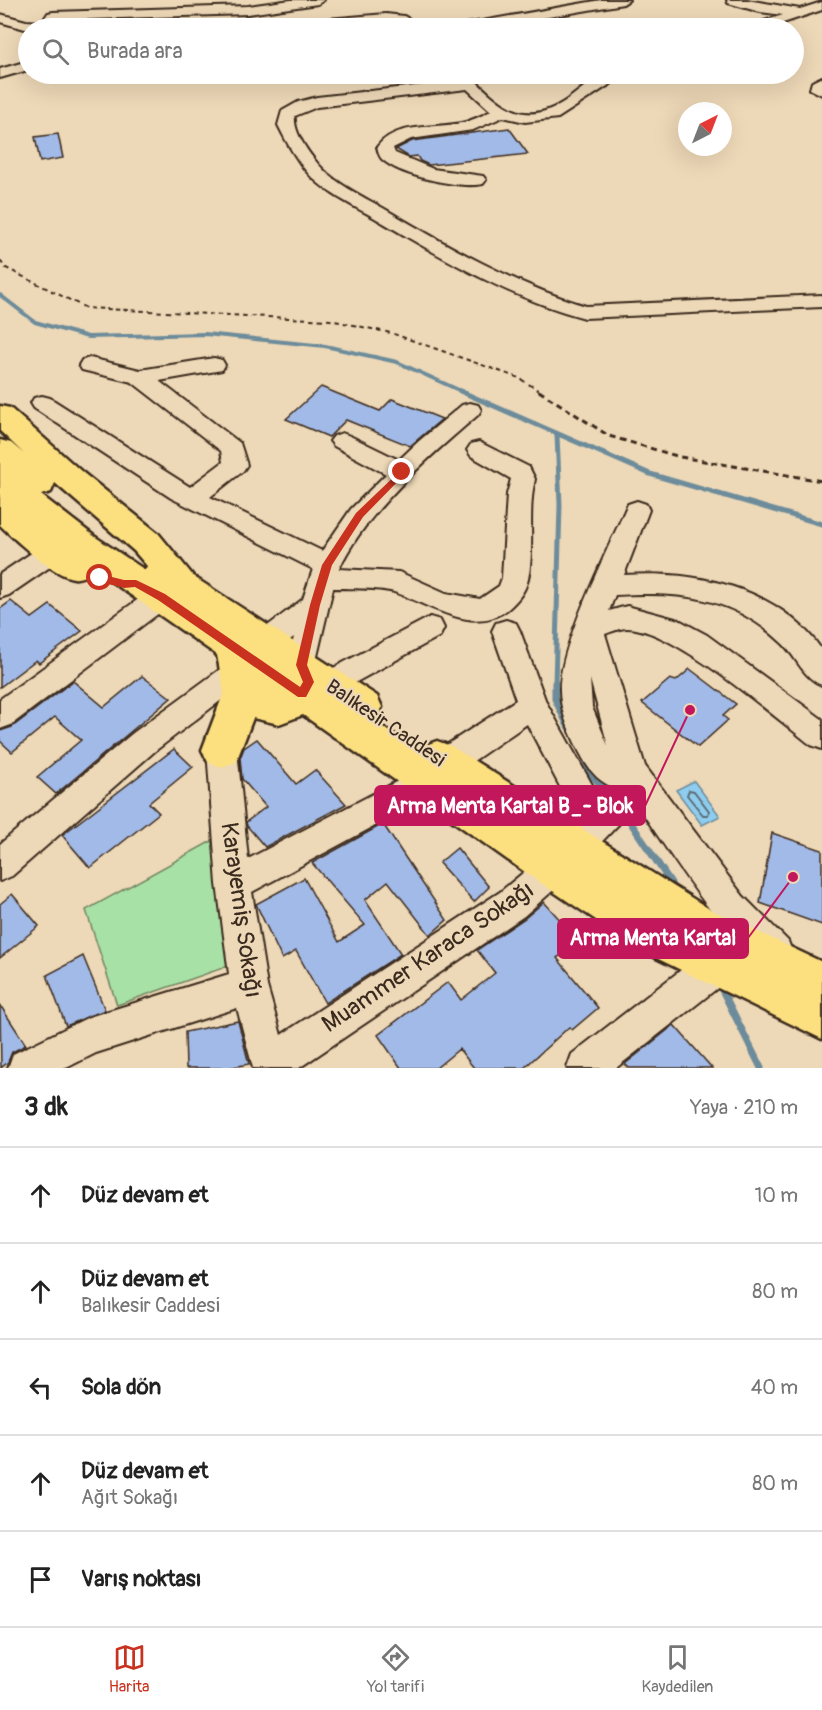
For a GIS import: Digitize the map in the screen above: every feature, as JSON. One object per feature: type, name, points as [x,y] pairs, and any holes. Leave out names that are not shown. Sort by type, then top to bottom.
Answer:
[{"type":"main road","points":[[0,415],[71,480],[146,542],[160,588],[124,584],[100,578],[79,568],[43,544],[0,506]]},
{"type":"main road","name":"Balıkesir Caddesi","points":[[0,450],[246,663],[303,688],[437,772],[574,847],[695,926],[809,981]]},
{"type":"main road","name":"Balıkesir Caddesi","points":[[0,477],[48,519],[160,588]]},
{"type":"main road","points":[[0,524],[43,544]]},
{"type":"main road","points":[[246,663],[257,705],[303,688]]},
{"type":"main road","points":[[222,750],[246,663]]},
{"type":"main road","points":[[222,750],[303,688]]},
{"type":"main road","name":"Balıkesir Caddesi","points":[[574,847],[660,936],[716,966],[822,1015]]},
{"type":"street","points":[[61,18],[115,0]]},
{"type":"street","points":[[154,14],[210,0]]},
{"type":"street","points":[[223,10],[271,0]]},
{"type":"street","points":[[106,18],[248,10],[318,0]]},
{"type":"street","points":[[522,18],[628,1]]},
{"type":"street","points":[[738,2],[802,7],[822,6]]},
{"type":"street","points":[[738,2],[775,18]]},
{"type":"street","points":[[0,7],[28,18]]},
{"type":"street","points":[[783,18],[802,7]]},
{"type":"street","points":[[802,7],[822,20]]},
{"type":"street","points":[[222,18],[248,10]]},
{"type":"street","points":[[154,14],[161,18]]},
{"type":"street","points":[[0,18],[18,23]]},
{"type":"street","points":[[0,74],[18,68]]},
{"type":"street","points":[[822,81],[817,85],[817,89],[822,91]]},
{"type":"street","points":[[434,84],[317,102],[293,109],[287,114],[286,125],[313,169],[338,189],[494,278],[559,304],[585,312],[822,301]]},
{"type":"street","points":[[471,84],[501,112],[511,117],[547,117],[560,112],[596,84]]},
{"type":"street","points":[[477,180],[434,176],[413,170],[388,156],[385,147],[388,142],[398,137],[461,128],[482,122],[501,112]]},
{"type":"street","points":[[90,365],[140,377],[214,365]]},
{"type":"street","points":[[140,377],[232,448],[235,465],[193,497]]},
{"type":"street","points":[[42,403],[180,492],[193,497],[325,572],[399,582],[441,602],[482,610],[505,598],[515,578],[519,494],[523,479],[520,473],[479,450]]},
{"type":"street","points":[[303,688],[315,605],[325,572],[360,515],[427,446],[470,410]]},
{"type":"street","points":[[342,441],[402,472]]},
{"type":"street","points":[[637,510],[589,627],[631,772],[731,908],[809,981]]},
{"type":"street","points":[[0,588],[43,544]]},
{"type":"street","points":[[606,586],[679,585],[714,592],[743,602],[769,615],[789,630],[811,654],[822,673]]},
{"type":"street","points":[[0,716],[160,588]]},
{"type":"street","points":[[0,865],[144,742],[246,663],[315,605]]},
{"type":"street","points":[[589,627],[627,617],[669,628],[697,643],[822,736]]},
{"type":"street","points":[[303,688],[430,628]]},
{"type":"street","points":[[506,631],[532,705],[574,847]]},
{"type":"street","points":[[234,884],[437,772],[532,705]]},
{"type":"street","name":"Karayemiş Sokağı","points":[[222,750],[234,884],[249,986],[271,1066]]},
{"type":"street","name":"Muammer Karaca Sokağı","points":[[271,1066],[512,904],[574,847],[638,782]]},
{"type":"street","points":[[586,1068],[716,966]]},
{"type":"street","points":[[27,1068],[89,1036],[249,986]]},
{"type":"path","points":[[0,261],[6,268],[86,308],[330,320],[391,333],[519,378],[609,435],[680,457],[822,481]]},
{"type":"green space","points":[[219,837],[237,963],[117,1005],[86,910]]},
{"type":"water","points":[[694,781],[720,816],[702,825],[676,790]]},
{"type":"building","points":[[509,128],[528,154],[429,165],[420,161],[417,156],[409,157],[396,149],[412,141]]},
{"type":"building","points":[[58,134],[63,158],[40,162],[35,137]]},
{"type":"building","points":[[321,387],[380,411],[392,399],[442,419],[410,446],[346,420],[329,437],[286,419]]},
{"type":"building","points":[[11,601],[32,618],[50,605],[82,631],[39,663],[36,660],[0,687],[0,609]]},
{"type":"building","points":[[690,669],[736,704],[723,716],[728,720],[698,747],[642,703],[670,679],[676,681]]},
{"type":"building","points":[[142,676],[171,698],[56,794],[37,777],[81,740],[55,717],[12,752],[0,741],[0,731],[12,727],[73,681],[104,707]]},
{"type":"building","points":[[257,739],[296,784],[315,770],[346,804],[265,847],[246,822],[266,807],[242,779],[240,758],[244,748]]},
{"type":"building","points":[[174,749],[193,767],[149,803],[159,813],[90,868],[62,835]]},
{"type":"building","points":[[383,824],[447,920],[430,935],[388,881],[365,900],[401,954],[325,1003],[296,951],[282,959],[256,904],[304,878],[339,942],[365,925],[312,863]]},
{"type":"building","points":[[772,833],[822,850],[822,925],[760,903]]},
{"type":"building","points":[[457,848],[489,887],[474,902],[439,863]]},
{"type":"building","points":[[12,894],[39,926],[0,958],[0,904]]},
{"type":"building","points":[[544,902],[580,942],[557,958],[598,1008],[572,1030],[569,1027],[524,1068],[474,1068],[459,1049],[436,1068],[401,1068],[378,1035],[448,982],[461,1000],[495,973],[477,950],[525,918]]},
{"type":"building","points":[[83,956],[105,1010],[66,1026],[47,975]]},
{"type":"building","points":[[0,1005],[26,1045],[12,1052],[8,1062],[1,1068]]},
{"type":"building","points":[[238,1021],[249,1064],[228,1068],[186,1068],[185,1032]]},
{"type":"building","points":[[674,1025],[712,1068],[629,1068],[625,1064]]},
{"type":"waterway","points":[[0,295],[35,322],[88,337],[205,334],[325,346],[397,362],[463,392]]},
{"type":"waterway","points":[[460,391],[650,474],[822,524]]},
{"type":"waterway","points":[[555,684],[560,505],[557,435]]},
{"type":"waterway","points":[[555,684],[555,699],[569,728]]},
{"type":"waterway","points":[[586,763],[592,775],[604,789]]},
{"type":"waterway","points":[[625,814],[671,883]]},
{"type":"waterway","points":[[720,986],[761,1068]]},
{"type":"place","name":"Arma Menta Kartal B_- Blok","points":[[690,710]]},
{"type":"place","name":"Arma Menta Kartal","points":[[793,877]]},
{"type":"route","points":[[100,578],[124,584],[136,583],[161,597],[302,694],[309,682],[301,665],[327,565],[360,515],[402,472]]}]
